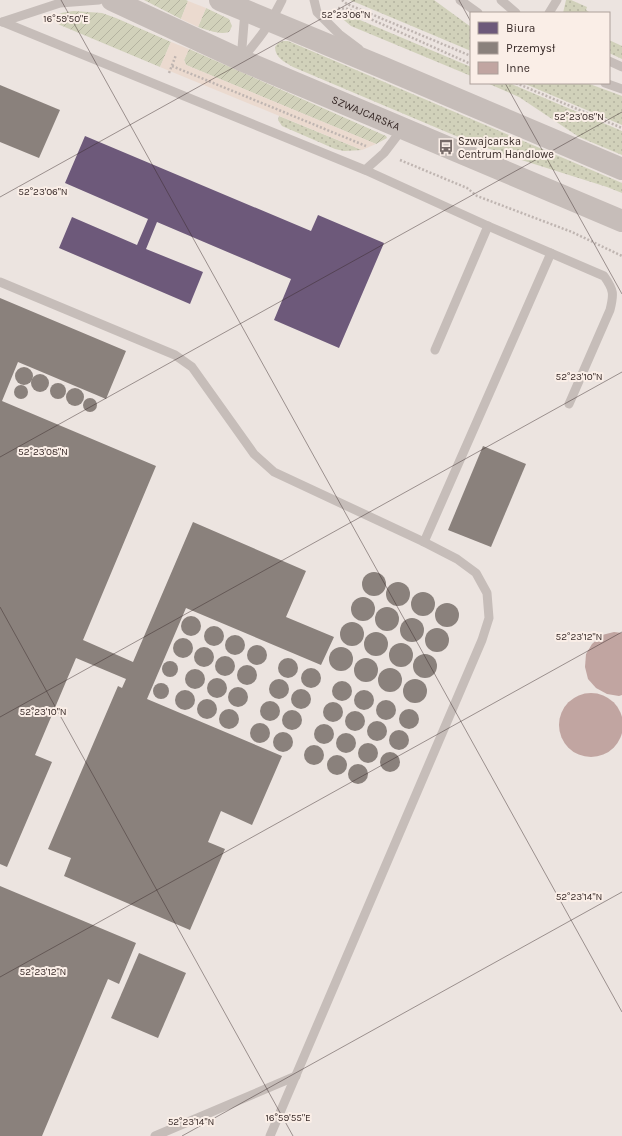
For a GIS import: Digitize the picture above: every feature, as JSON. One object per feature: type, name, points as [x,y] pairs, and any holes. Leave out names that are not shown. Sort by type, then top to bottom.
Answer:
[{"type":"street","name":"SZWAJCARSKA","points":[[112,0],[240,60],[622,221]]},
{"type":"street","points":[[220,0],[246,5],[272,21],[622,169]]},
{"type":"lane","points":[[1,22],[60,3],[99,0]]},
{"type":"lane","points":[[240,60],[259,39],[272,21],[282,0]]},
{"type":"lane","points":[[460,0],[477,12]]},
{"type":"lane","points":[[501,0],[515,12]]},
{"type":"lane","points":[[549,12],[557,0]]},
{"type":"lane","points":[[315,3],[317,12],[339,34],[384,68]]},
{"type":"lane","points":[[240,60],[246,5]]},
{"type":"lane","points":[[1,22],[365,170],[488,226],[604,276],[612,286],[613,297],[610,310],[569,404]]},
{"type":"lane","points":[[610,61],[622,67]]},
{"type":"lane","points":[[608,84],[622,89]]},
{"type":"lane","points":[[365,170],[384,154],[403,128]]},
{"type":"lane","points":[[435,350],[488,226]]},
{"type":"lane","points":[[424,542],[552,253]]},
{"type":"lane","points":[[0,282],[175,355],[192,367],[254,454],[274,472],[457,559],[476,573],[487,593],[489,618],[476,654],[270,1136]]},
{"type":"lane","points":[[155,1136],[296,1076]]},
{"type":"path","points":[[342,0],[347,4],[470,56]]},
{"type":"path","points":[[315,3],[348,9],[470,64]]},
{"type":"path","points":[[172,66],[467,188],[477,196],[572,232],[622,256]]},
{"type":"path","points":[[518,84],[622,128]]},
{"type":"green space","points":[[144,0],[186,0],[188,1],[181,19]]},
{"type":"green space","points":[[350,0],[434,0],[470,26],[470,51]]},
{"type":"green space","points":[[566,0],[571,0],[587,7],[586,10],[589,12],[563,12]]},
{"type":"green space","points":[[206,8],[229,19],[232,26],[229,32],[217,33],[198,27]]},
{"type":"green space","points":[[74,11],[102,13],[171,42],[160,67],[55,22],[54,19],[57,15]]},
{"type":"green space","points":[[338,15],[353,17],[470,67],[470,76],[351,26]]},
{"type":"green space","points":[[610,40],[622,46],[622,59],[610,53]]},
{"type":"green space","points":[[288,41],[622,183],[622,193],[506,155],[463,139],[293,67],[281,59],[275,51],[275,47],[278,43]]},
{"type":"green space","points":[[189,49],[386,136],[387,138],[376,144],[186,65],[184,60]]},
{"type":"green space","points":[[489,84],[511,84],[622,131],[622,155],[579,137],[519,97]]},
{"type":"green space","points":[[525,84],[590,84],[622,96],[622,125]]},
{"type":"green space","points":[[279,116],[362,150],[344,151],[335,149],[282,126],[278,120]]},
{"type":"shaded area","points":[[188,1],[206,8],[198,27],[181,19]]},
{"type":"shaded area","points":[[171,42],[189,49],[184,60],[186,65],[376,144],[362,150],[160,67]]},
{"type":"building: Biura","points":[[85,136],[311,231],[318,215],[384,243],[339,348],[274,320],[291,279],[157,222],[146,249],[203,272],[190,304],[59,248],[72,217],[137,245],[148,219],[65,183]]},
{"type":"building: Przemysł","points":[[0,85],[60,110],[39,158],[0,142]]},
{"type":"building: Przemysł","points":[[0,298],[126,351],[106,399],[18,362],[2,401],[156,466],[83,640],[133,662],[193,522],[306,571],[286,617],[334,637],[321,665],[186,608],[147,699],[282,756],[252,825],[221,811],[208,842],[225,849],[190,930],[64,876],[71,858],[48,849],[118,686],[122,688],[126,679],[76,658],[35,755],[52,762],[7,867],[0,864]]},
{"type":"building: Przemysł","points":[[24,367],[30,370],[33,376],[30,382],[24,385],[18,382],[15,376],[18,370]]},
{"type":"building: Przemysł","points":[[40,374],[46,377],[49,383],[46,389],[40,392],[34,389],[31,383],[34,377]]},
{"type":"building: Przemysł","points":[[55,383],[61,383],[66,388],[64,397],[61,399],[55,399],[50,394],[50,388]]},
{"type":"building: Przemysł","points":[[18,385],[24,385],[28,389],[28,395],[24,399],[18,399],[14,395],[14,389]]},
{"type":"building: Przemysł","points":[[75,388],[81,391],[84,397],[81,403],[75,406],[69,403],[66,397],[69,391]]},
{"type":"building: Przemysł","points":[[87,398],[93,398],[97,402],[97,408],[93,412],[87,412],[83,408],[83,402]]},
{"type":"building: Przemysł","points":[[483,446],[526,464],[491,547],[448,530]]},
{"type":"building: Przemysł","points":[[374,572],[379,573],[385,579],[385,589],[379,595],[374,596],[369,595],[363,589],[362,584],[363,579],[369,573]]},
{"type":"building: Przemysł","points":[[398,582],[403,583],[409,589],[409,599],[403,605],[398,606],[393,605],[387,599],[386,594],[387,589],[393,583]]},
{"type":"building: Przemysł","points":[[423,592],[428,593],[434,599],[434,609],[428,615],[423,616],[418,615],[412,609],[411,604],[412,599],[418,593]]},
{"type":"building: Przemysł","points":[[363,597],[368,598],[374,604],[374,614],[368,620],[363,621],[358,620],[352,614],[351,609],[352,604],[358,598]]},
{"type":"building: Przemysł","points":[[447,603],[452,604],[458,610],[458,620],[452,626],[447,627],[442,626],[436,620],[435,615],[436,610],[442,604]]},
{"type":"building: Przemysł","points":[[387,607],[392,608],[398,614],[398,624],[392,630],[387,631],[382,630],[376,624],[375,619],[376,614],[382,608]]},
{"type":"building: Przemysł","points":[[191,616],[198,619],[201,626],[198,633],[191,636],[184,633],[181,626],[184,619]]},
{"type":"building: Przemysł","points":[[412,618],[417,619],[423,625],[423,635],[417,641],[412,642],[407,641],[401,635],[400,630],[401,625],[407,619]]},
{"type":"building: Przemysł","points":[[352,622],[357,623],[363,629],[363,639],[357,645],[352,646],[347,645],[341,639],[340,634],[341,629],[347,623]]},
{"type":"building: Przemysł","points":[[214,626],[221,629],[224,636],[221,643],[214,646],[207,643],[204,636],[207,629]]},
{"type":"building: Przemysł","points":[[437,628],[442,629],[448,635],[448,645],[442,651],[437,652],[432,651],[426,645],[425,640],[426,635],[432,629]]},
{"type":"building: Przemysł","points":[[376,632],[381,633],[387,639],[387,649],[381,655],[376,656],[371,655],[365,649],[364,644],[365,639],[371,633]]},
{"type":"building: Przemysł","points":[[235,635],[242,638],[245,645],[242,652],[235,655],[228,652],[225,645],[228,638]]},
{"type":"building: Przemysł","points":[[183,638],[190,641],[193,648],[190,655],[183,658],[176,655],[173,648],[176,641]]},
{"type":"building: Przemysł","points":[[401,643],[406,644],[412,650],[412,660],[406,666],[401,667],[396,666],[390,660],[389,655],[390,650],[396,644]]},
{"type":"building: Przemysł","points":[[257,645],[264,648],[267,655],[264,662],[257,665],[250,662],[247,655],[250,648]]},
{"type":"building: Przemysł","points":[[204,647],[211,650],[214,657],[211,664],[204,667],[197,664],[194,657],[197,650]]},
{"type":"building: Przemysł","points":[[341,647],[346,648],[352,654],[352,664],[346,670],[341,671],[336,670],[330,664],[329,659],[330,654],[336,648]]},
{"type":"building: Przemysł","points":[[425,654],[430,655],[436,661],[436,671],[430,677],[425,678],[420,677],[414,671],[413,666],[414,661],[420,655]]},
{"type":"building: Przemysł","points":[[225,656],[232,659],[235,666],[232,673],[225,676],[218,673],[215,666],[218,659]]},
{"type":"building: Przemysł","points":[[288,658],[295,661],[298,668],[295,675],[288,678],[281,675],[278,668],[281,661]]},
{"type":"building: Przemysł","points":[[366,658],[371,659],[377,665],[377,675],[371,681],[366,682],[361,681],[355,675],[354,670],[355,665],[361,659]]},
{"type":"building: Przemysł","points":[[167,661],[173,661],[178,666],[176,675],[173,677],[167,677],[162,672],[162,666]]},
{"type":"building: Przemysł","points":[[247,665],[254,668],[257,675],[254,682],[247,685],[240,682],[237,675],[240,668]]},
{"type":"building: Przemysł","points":[[311,668],[318,671],[321,678],[318,685],[311,688],[304,685],[301,678],[304,671]]},
{"type":"building: Przemysł","points":[[390,668],[395,669],[401,675],[401,685],[395,691],[390,692],[385,691],[379,685],[378,680],[379,675],[385,669]]},
{"type":"building: Przemysł","points":[[195,669],[202,672],[205,679],[202,686],[195,689],[188,686],[185,679],[188,672]]},
{"type":"building: Przemysł","points":[[217,678],[224,681],[227,688],[224,695],[217,698],[210,695],[207,688],[210,681]]},
{"type":"building: Przemysł","points":[[279,679],[286,682],[289,689],[286,696],[279,699],[272,696],[269,689],[272,682]]},
{"type":"building: Przemysł","points":[[415,679],[420,680],[426,686],[426,696],[420,702],[415,703],[410,702],[404,696],[403,691],[404,686],[410,680]]},
{"type":"building: Przemysł","points":[[342,681],[349,684],[352,691],[349,698],[342,701],[335,698],[332,691],[335,684]]},
{"type":"building: Przemysł","points":[[158,683],[164,683],[169,688],[167,697],[164,699],[158,699],[153,694],[153,688]]},
{"type":"building: Przemysł","points":[[238,687],[245,690],[248,697],[245,704],[238,707],[231,704],[228,697],[231,690]]},
{"type":"building: Przemysł","points":[[301,689],[308,692],[311,699],[308,706],[301,709],[294,706],[291,699],[294,692]]},
{"type":"building: Przemysł","points":[[185,690],[192,693],[195,700],[192,707],[185,710],[178,707],[175,700],[178,693]]},
{"type":"building: Przemysł","points":[[364,690],[371,693],[374,700],[371,707],[364,710],[357,707],[354,700],[357,693]]},
{"type":"building: Przemysł","points":[[207,699],[214,702],[217,709],[214,716],[207,719],[200,716],[197,709],[200,702]]},
{"type":"building: Przemysł","points":[[386,700],[393,703],[396,710],[393,717],[386,720],[379,717],[376,710],[379,703]]},
{"type":"building: Przemysł","points":[[270,701],[277,704],[280,711],[277,718],[270,721],[263,718],[260,711],[263,704]]},
{"type":"building: Przemysł","points":[[333,702],[340,705],[343,712],[340,719],[333,722],[326,719],[323,712],[326,705]]},
{"type":"building: Przemysł","points":[[229,709],[236,712],[239,719],[236,726],[229,729],[222,726],[219,719],[222,712]]},
{"type":"building: Przemysł","points":[[409,709],[416,712],[419,719],[416,726],[409,729],[402,726],[399,719],[402,712]]},
{"type":"building: Przemysł","points":[[292,710],[299,713],[302,720],[299,727],[292,730],[285,727],[282,720],[285,713]]},
{"type":"building: Przemysł","points":[[355,711],[362,714],[365,721],[362,728],[355,731],[348,728],[345,721],[348,714]]},
{"type":"building: Przemysł","points":[[377,721],[384,724],[387,731],[384,738],[377,741],[370,738],[367,731],[370,724]]},
{"type":"building: Przemysł","points":[[260,723],[267,726],[270,733],[267,740],[260,743],[253,740],[250,733],[253,726]]},
{"type":"building: Przemysł","points":[[324,724],[331,727],[334,734],[331,741],[324,744],[317,741],[314,734],[317,727]]},
{"type":"building: Przemysł","points":[[399,730],[406,733],[409,740],[406,747],[399,750],[392,747],[389,740],[392,733]]},
{"type":"building: Przemysł","points":[[283,732],[290,735],[293,742],[290,749],[283,752],[276,749],[273,742],[276,735]]},
{"type":"building: Przemysł","points":[[346,733],[353,736],[356,743],[353,750],[346,753],[339,750],[336,743],[339,736]]},
{"type":"building: Przemysł","points":[[368,743],[375,746],[378,753],[375,760],[368,763],[361,760],[358,753],[361,746]]},
{"type":"building: Przemysł","points":[[314,745],[321,748],[324,755],[321,762],[314,765],[307,762],[304,755],[307,748]]},
{"type":"building: Przemysł","points":[[390,752],[397,755],[400,762],[397,769],[390,772],[383,769],[380,762],[383,755]]},
{"type":"building: Przemysł","points":[[337,755],[344,758],[347,765],[344,772],[337,775],[330,772],[327,765],[330,758]]},
{"type":"building: Przemysł","points":[[358,764],[365,767],[368,774],[365,781],[358,784],[351,781],[348,774],[351,767]]},
{"type":"building: Przemysł","points":[[0,886],[136,943],[119,984],[108,979],[42,1136],[0,1136]]},
{"type":"building: Przemysł","points":[[139,953],[186,973],[158,1038],[111,1018]]},
{"type":"building: Inne","points":[[614,632],[622,633],[622,695],[619,696],[607,694],[596,688],[588,679],[585,667],[586,654],[592,644],[602,635]]},
{"type":"building: Inne","points":[[591,693],[609,699],[617,707],[623,725],[617,743],[609,751],[591,757],[573,751],[565,743],[559,725],[565,707],[573,699]]},
{"type":"place","name":"Szwajcarska Centrum Handlowe","points":[[446,147]]}]
